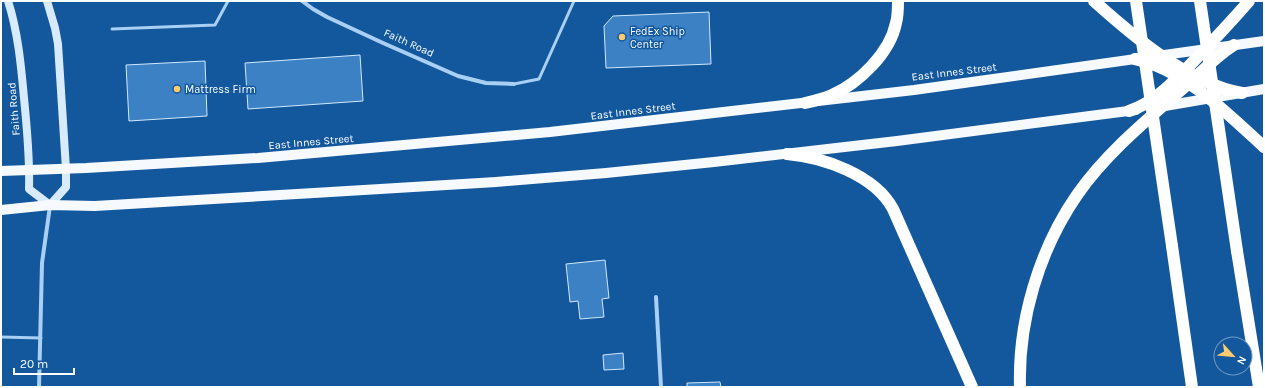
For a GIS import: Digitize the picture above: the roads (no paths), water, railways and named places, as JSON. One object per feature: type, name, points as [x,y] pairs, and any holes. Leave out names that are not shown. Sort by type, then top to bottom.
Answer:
[{"type":"highway","points":[[805,103],[831,95],[846,87],[858,78],[876,59],[893,32],[896,23],[898,1]]},
{"type":"highway","points":[[1094,1],[1181,73],[1192,80],[1242,93]]},
{"type":"highway","points":[[1136,1],[1192,387]]},
{"type":"highway","points":[[1200,1],[1259,387]]},
{"type":"highway","points":[[1129,111],[1152,100],[1204,50],[1249,1]]},
{"type":"highway","points":[[1020,387],[1021,347],[1031,294],[1043,259],[1058,227],[1076,196],[1099,168],[1162,106],[1215,58],[1234,46]]},
{"type":"highway","points":[[1135,59],[1181,73]]},
{"type":"highway","points":[[1192,80],[1208,99],[1264,147]]},
{"type":"highway","points":[[787,154],[808,157],[838,167],[866,181],[883,195],[893,209],[972,387]]},
{"type":"main road","name":"Faith Road","points":[[8,1],[15,25],[18,44],[30,170],[29,189],[50,206]]},
{"type":"main road","points":[[47,1],[58,44],[66,169],[66,188],[50,206]]},
{"type":"main road","name":"East Innes Street","points":[[1,171],[185,163],[383,148],[550,132],[805,103],[1017,76],[1264,41]]},
{"type":"main road","points":[[1,210],[50,206],[88,206],[168,202],[503,181],[627,171],[787,154],[1129,111],[1264,89]]},
{"type":"street","name":"Faith Road","points":[[302,1],[328,17],[458,76],[486,83],[514,84]]},
{"type":"street","points":[[39,387],[42,262],[50,206]]},
{"type":"street","points":[[656,297],[661,387]]},
{"type":"lane","points":[[112,30],[215,25],[228,1]]},
{"type":"lane","points":[[514,84],[539,79],[574,1]]},
{"type":"lane","points":[[1,337],[41,338]]},
{"type":"place","name":"FedEx Ship Center","points":[[622,37]]},
{"type":"place","name":"Mattress Firm","points":[[177,89]]}]
